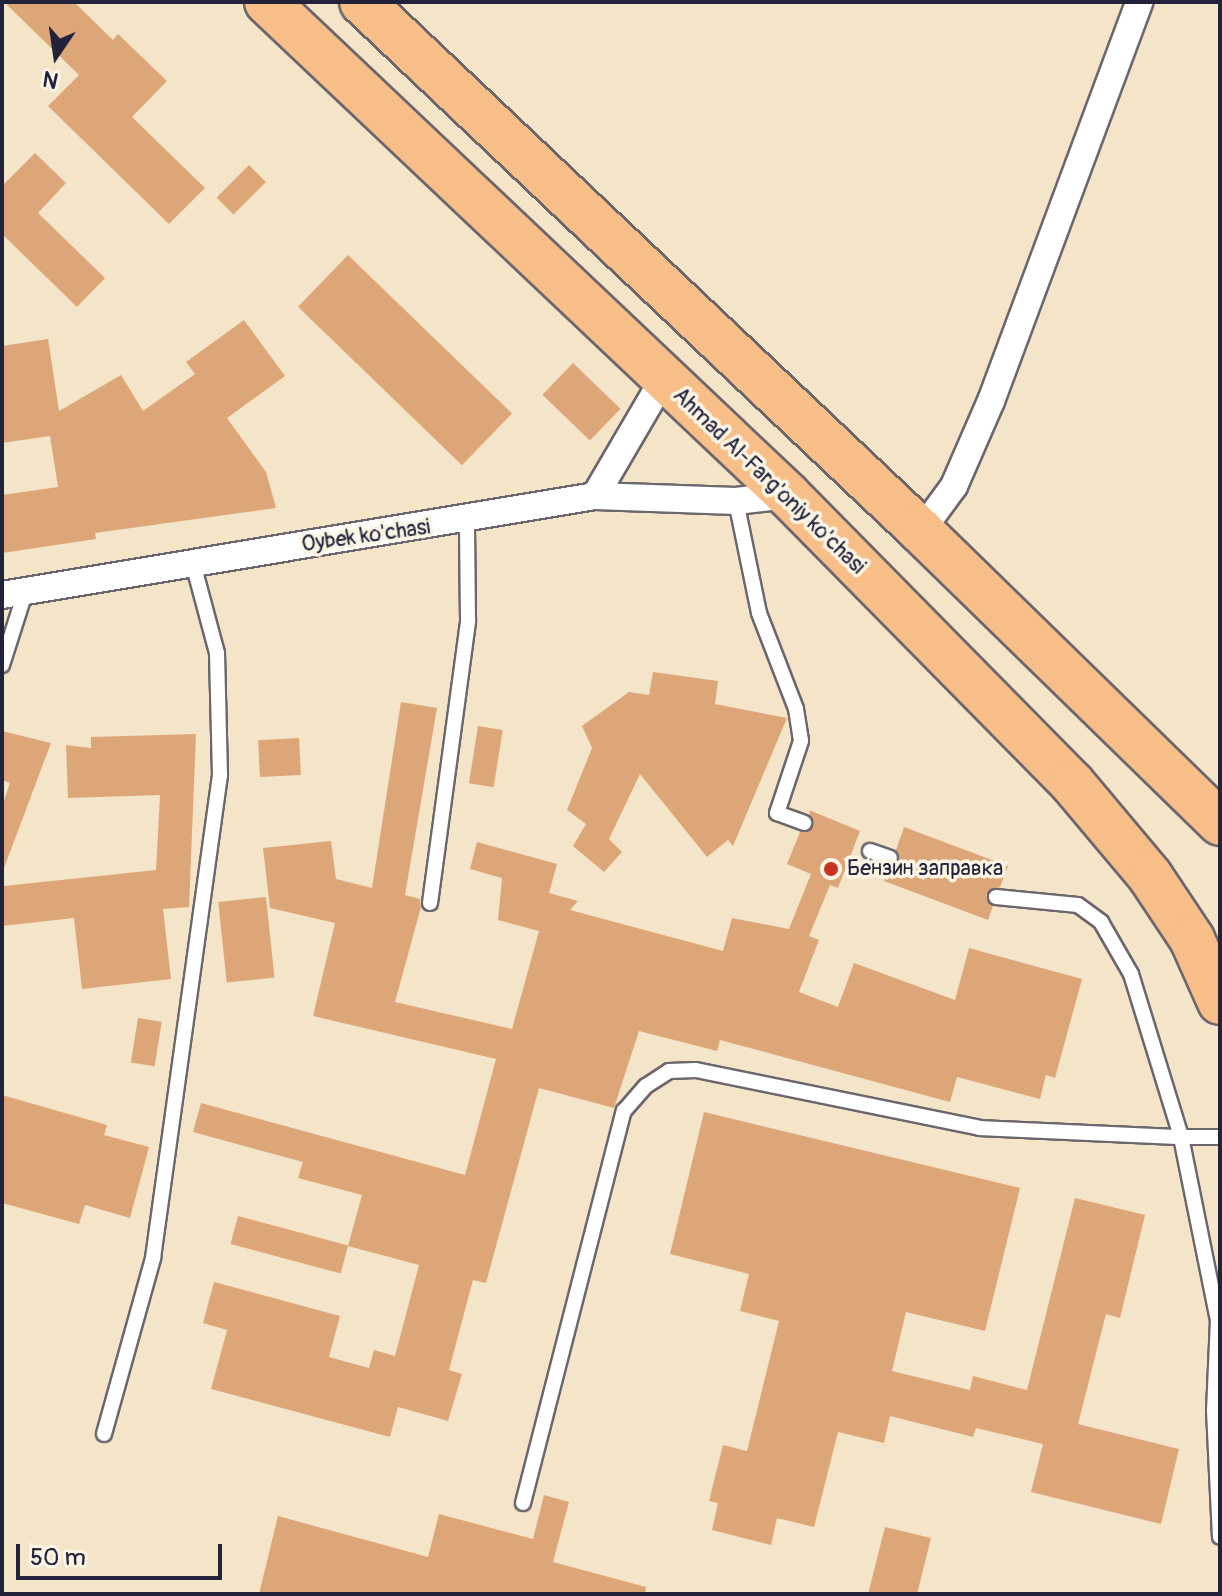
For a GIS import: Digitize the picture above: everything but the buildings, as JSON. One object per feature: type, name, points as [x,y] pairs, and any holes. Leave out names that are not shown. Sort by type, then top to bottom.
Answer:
[{"type":"highway","name":"Ahmad Al-Farg'oniy ko'chasi","points":[[267,2],[788,495],[1072,783],[1150,876],[1192,939],[1220,1002]]},
{"type":"highway","points":[[362,2],[921,531],[1220,823]]},
{"type":"street","points":[[921,531],[954,486],[991,401],[1139,2]]},
{"type":"street","points":[[595,496],[664,378]]},
{"type":"street","name":"Oybek ko'chasi","points":[[13,594],[192,560],[467,521],[595,496],[736,501],[788,495]]},
{"type":"lane","points":[[736,501],[759,613],[791,695],[801,741],[777,813],[804,823]]},
{"type":"lane","points":[[430,903],[468,621],[467,521]]},
{"type":"lane","points":[[104,1434],[153,1258],[220,776],[217,653],[192,560]]},
{"type":"lane","points":[[2,665],[13,594]]},
{"type":"lane","points":[[870,851],[890,858]]},
{"type":"lane","points":[[996,897],[1078,905],[1101,922],[1131,974],[1181,1137],[1218,1320],[1214,1410],[1220,1537]]},
{"type":"lane","points":[[523,1503],[624,1111],[646,1086],[669,1071],[696,1070],[980,1128],[1051,1135],[1220,1137]]},
{"type":"place","name":"Бензин заправка","points":[[831,869]]}]
